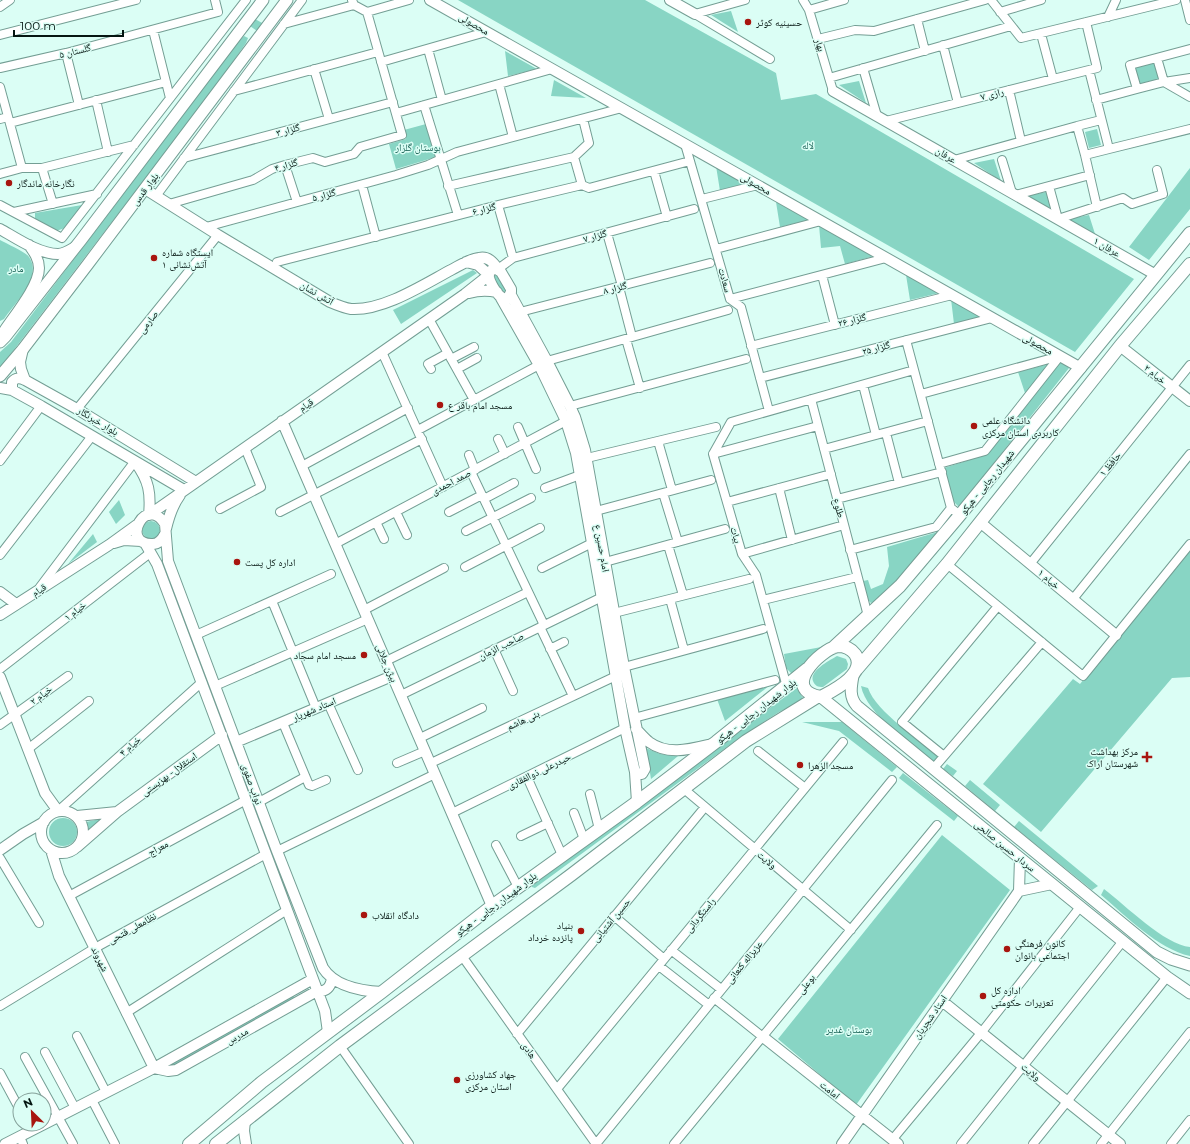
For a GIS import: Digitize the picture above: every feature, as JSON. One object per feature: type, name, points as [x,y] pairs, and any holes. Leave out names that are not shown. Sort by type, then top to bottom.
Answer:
[{"type":"main road","name":"بلوار قدس","points":[[0,376],[23,349],[287,0]]},
{"type":"main road","name":"بلوار قدس","points":[[0,342],[77,246],[262,1]]},
{"type":"main road","points":[[262,1],[258,12],[260,17],[267,19],[277,14]]},
{"type":"main road","points":[[236,36],[249,30],[253,33],[254,37],[251,48]]},
{"type":"main road","name":"شهیدان رجایی - هپکو","points":[[834,647],[900,586],[956,512],[1081,368],[1190,233]]},
{"type":"main road","name":"شهیدان رجایی - هپکو","points":[[855,673],[981,523],[1120,346],[1190,264]]},
{"type":"main road","points":[[843,646],[852,651],[857,660],[855,673],[837,688],[819,697],[808,692],[803,683],[803,676],[807,669],[834,647],[843,646]]},
{"type":"main road","name":"بلوار شهیدان رجایی - هپکو","points":[[189,1144],[262,1082],[382,992],[492,906],[637,802],[787,687],[807,669]]},
{"type":"main road","name":"سردار حسین صالحی","points":[[855,673],[851,688],[852,699],[857,706],[1157,952],[1170,959],[1190,965]]},
{"type":"main road","name":"سردار حسین صالحی","points":[[819,697],[1167,977],[1190,993]]},
{"type":"main road","name":"بلوار شهیدان رجایی - هپکو","points":[[216,1144],[340,1046],[462,956],[746,741],[819,697]]},
{"type":"main road","points":[[852,723],[854,714],[858,711],[864,712]]},
{"type":"main road","points":[[522,884],[529,894],[538,898]]},
{"type":"main road","points":[[506,896],[511,896],[516,901],[519,906],[518,913]]},
{"type":"street","points":[[0,7],[10,0]]},
{"type":"street","points":[[0,35],[136,0]]},
{"type":"street","name":"گلستان ۵","points":[[0,68],[66,53],[218,12],[215,0]]},
{"type":"street","points":[[0,205],[62,238],[246,0]]},
{"type":"street","points":[[156,196],[302,0]]},
{"type":"street","points":[[367,12],[410,0]]},
{"type":"street","name":"محصولی","points":[[430,0],[1081,368]]},
{"type":"street","points":[[670,0],[770,59]]},
{"type":"street","points":[[695,14],[745,0]]},
{"type":"street","name":"بهار","points":[[804,0],[809,10],[833,91]]},
{"type":"street","points":[[809,10],[844,0]]},
{"type":"street","points":[[818,39],[855,30],[874,31],[985,0]]},
{"type":"street","points":[[990,0],[1021,38],[1176,0]]},
{"type":"street","points":[[1000,12],[1041,0]]},
{"type":"street","points":[[1108,17],[1116,0]]},
{"type":"street","points":[[1185,0],[1190,20]]},
{"type":"street","points":[[284,24],[353,3],[367,12],[396,113],[552,69]]},
{"type":"street","points":[[917,19],[925,50]]},
{"type":"street","name":"رازی ۷","points":[[882,118],[958,103],[1097,68],[1086,22]]},
{"type":"street","points":[[829,78],[1011,26]]},
{"type":"street","points":[[153,30],[170,98]]},
{"type":"street","points":[[381,62],[486,32]]},
{"type":"street","points":[[1041,34],[1053,79]]},
{"type":"street","points":[[943,45],[958,103]]},
{"type":"street","points":[[428,49],[442,100]]},
{"type":"street","points":[[1137,89],[1130,65],[1190,49]]},
{"type":"street","points":[[234,91],[378,52]]},
{"type":"street","points":[[66,53],[79,105]]},
{"type":"street","points":[[1157,58],[1164,82],[1190,97]]},
{"type":"street","points":[[863,68],[882,118]]},
{"type":"street","points":[[314,70],[329,119]]},
{"type":"street","points":[[1089,70],[1109,149]]},
{"type":"street","points":[[1096,100],[1164,82],[1190,78]]},
{"type":"street","points":[[6,120],[79,105],[166,82]]},
{"type":"street","points":[[499,84],[513,138]]},
{"type":"street","points":[[0,87],[6,120],[22,168]]},
{"type":"street","points":[[1009,90],[1021,142]]},
{"type":"street","name":"عرفان","points":[[833,91],[1058,219]]},
{"type":"street","points":[[96,100],[108,152]]},
{"type":"street","name":"گلزار ۳","points":[[184,158],[392,102]]},
{"type":"street","points":[[424,105],[458,215]]},
{"type":"street","points":[[440,159],[457,152],[622,108]]},
{"type":"street","name":"گلزار ۴","points":[[170,204],[253,180],[272,169],[285,165],[313,158],[325,162],[354,154],[360,147],[402,135],[396,113]]},
{"type":"street","points":[[448,186],[574,157],[589,143],[583,119]]},
{"type":"street","points":[[954,160],[1101,120]]},
{"type":"street","points":[[1077,126],[1097,207]]},
{"type":"street","points":[[1085,155],[1190,129]]},
{"type":"street","name":"سعادت","points":[[685,144],[730,299],[741,307],[769,411]]},
{"type":"street","points":[[0,174],[22,168],[42,168],[134,145]]},
{"type":"street","points":[[574,157],[582,185]]},
{"type":"street","name":"گلزار ۵","points":[[206,227],[416,169],[440,159]]},
{"type":"street","points":[[1002,160],[1014,194],[1090,175]]},
{"type":"street","name":"گلزار ۶","points":[[277,262],[498,205],[582,185],[589,188],[690,162]]},
{"type":"street","points":[[285,165],[297,202]]},
{"type":"street","points":[[42,168],[52,204]]},
{"type":"street","points":[[1049,186],[1058,219],[1124,198],[1132,204],[1163,194],[1157,170]]},
{"type":"street","points":[[654,171],[667,217]]},
{"type":"street","points":[[362,184],[376,237]]},
{"type":"street","points":[[702,199],[758,185]]},
{"type":"street","name":"آتش نشان","points":[[145,189],[218,235],[330,302],[350,309],[363,308],[393,299],[466,262],[479,258],[487,258],[492,261],[498,269]]},
{"type":"street","points":[[14,212],[96,194]]},
{"type":"street","points":[[498,205],[513,258]]},
{"type":"street","name":"گلزار ۷","points":[[498,269],[513,258],[694,209]]},
{"type":"street","name":"عرفان ۱","points":[[1058,219],[1156,275]]},
{"type":"street","points":[[716,249],[821,221]]},
{"type":"street","points":[[0,229],[29,245],[52,253],[59,254],[77,246]]},
{"type":"street","points":[[607,233],[620,286],[640,388]]},
{"type":"street","name":"صارمی","points":[[77,409],[218,235]]},
{"type":"street","points":[[0,337],[36,281],[39,268],[38,260],[29,245]]},
{"type":"street","points":[[730,299],[886,258]]},
{"type":"street","points":[[466,262],[478,265],[488,275],[503,295],[511,289],[498,269]]},
{"type":"street","name":"گلزار ۸","points":[[520,312],[710,264]]},
{"type":"street","name":"قیام","points":[[148,515],[465,294],[488,275],[492,269],[498,269]]},
{"type":"street","points":[[822,275],[835,324]]},
{"type":"street","name":"قیام","points":[[465,294],[487,290],[503,295]]},
{"type":"street","name":"امام حسین ع","points":[[503,295],[520,312],[543,363],[566,421],[576,453],[634,772],[637,802]]},
{"type":"street","name":"امام حسین ع","points":[[503,295],[570,406],[575,417],[587,458],[624,667],[645,769],[642,774],[634,772]]},
{"type":"street","name":"گلزار ۲۶","points":[[751,346],[952,295]]},
{"type":"street","points":[[418,430],[543,363],[728,310]]},
{"type":"street","name":"گلزار ۲۵","points":[[760,378],[992,318]]},
{"type":"street","points":[[429,319],[474,400]]},
{"type":"street","points":[[850,550],[936,527],[956,512],[941,468],[906,340]]},
{"type":"street","name":"خیام ۲","points":[[1120,346],[1190,401]]},
{"type":"street","points":[[431,369],[428,364],[474,347]]},
{"type":"street","points":[[23,349],[20,362],[25,380]]},
{"type":"street","points":[[382,352],[443,487]]},
{"type":"street","points":[[921,394],[1060,356]]},
{"type":"street","points":[[837,499],[899,483],[985,451],[1060,356]]},
{"type":"street","points":[[457,369],[477,358]]},
{"type":"street","points":[[570,406],[746,359]]},
{"type":"street","name":"حافظ ۱","points":[[1030,564],[1190,365]]},
{"type":"street","points":[[713,454],[731,422],[914,370]]},
{"type":"street","points":[[12,390],[12,382],[14,379],[19,378],[25,380]]},
{"type":"street","name":"بلوار خبرنگار","points":[[25,380],[77,409],[196,482]]},
{"type":"street","points":[[863,385],[876,435]]},
{"type":"street","name":"بلوار خبرنگار","points":[[0,388],[12,390],[41,406],[184,490]]},
{"type":"street","name":"طلوع","points":[[811,399],[868,616]]},
{"type":"street","points":[[0,461],[41,406]]},
{"type":"street","points":[[302,466],[408,408]]},
{"type":"street","name":"بیژن جلالی","points":[[282,421],[492,906]]},
{"type":"street","name":"صمد احمدی","points":[[335,544],[566,421]]},
{"type":"street","points":[[824,449],[928,421]]},
{"type":"street","points":[[713,454],[818,426]]},
{"type":"street","points":[[518,427],[536,469]]},
{"type":"street","points":[[587,458],[716,427]]},
{"type":"street","points":[[886,433],[899,483]]},
{"type":"street","points":[[0,555],[92,436]]},
{"type":"street","points":[[280,512],[422,439]]},
{"type":"street","points":[[498,439],[505,454]]},
{"type":"street","points":[[658,441],[672,490]]},
{"type":"street","points":[[220,509],[261,487],[245,448]]},
{"type":"street","name":"بیات","points":[[713,454],[742,554],[756,575],[787,687]]},
{"type":"street","points":[[1073,599],[1190,454]]},
{"type":"street","points":[[469,455],[473,471],[483,497],[528,592],[550,649],[573,696]]},
{"type":"street","points":[[38,590],[135,461],[142,471],[149,489],[150,499],[148,515]]},
{"type":"street","points":[[160,475],[167,471],[166,463]]},
{"type":"street","points":[[726,502],[831,474]]},
{"type":"street","points":[[545,488],[580,476]]},
{"type":"street","points":[[596,511],[711,480]]},
{"type":"street","points":[[449,512],[514,483]]},
{"type":"street","points":[[779,488],[792,540]]},
{"type":"street","points":[[108,545],[124,540],[155,544],[163,539],[174,502],[184,490]]},
{"type":"street","points":[[663,492],[678,542]]},
{"type":"street","points":[[466,531],[531,498]]},
{"type":"street","points":[[396,512],[407,535]]},
{"type":"street","points":[[143,542],[137,533],[138,524],[140,520],[148,515],[153,515],[162,520],[166,532]]},
{"type":"street","points":[[376,522],[384,539]]},
{"type":"street","name":"خیام ۱","points":[[981,523],[1116,635]]},
{"type":"street","name":"قیام","points":[[0,615],[138,524]]},
{"type":"street","points":[[742,554],[844,526]]},
{"type":"street","points":[[465,567],[540,528]]},
{"type":"street","points":[[605,562],[725,530]]},
{"type":"street","name":"نواب صفوی","points":[[166,532],[168,561],[277,851],[323,968],[332,979]]},
{"type":"street","name":"نواب صفوی","points":[[143,542],[157,564],[202,682],[325,1011],[328,1032]]},
{"type":"street","points":[[542,568],[592,543]]},
{"type":"street","points":[[947,564],[1083,676],[1190,544]]},
{"type":"street","points":[[668,545],[683,596]]},
{"type":"street","name":"خیام ۱","points":[[0,668],[150,553]]},
{"type":"street","points":[[157,564],[159,560],[162,559],[168,561]]},
{"type":"street","points":[[215,686],[293,652],[366,614],[444,568]]},
{"type":"street","points":[[196,635],[331,574]]},
{"type":"street","points":[[763,600],[857,577]]},
{"type":"street","points":[[614,613],[749,579]]},
{"type":"street","points":[[0,592],[16,604]]},
{"type":"street","points":[[386,661],[528,592]]},
{"type":"street","name":"صاحب الزمان","points":[[401,695],[602,597]]},
{"type":"street","points":[[670,599],[684,650]]},
{"type":"street","points":[[272,601],[316,708]]},
{"type":"street","points":[[944,756],[902,722],[998,606]]},
{"type":"street","points":[[624,667],[763,629]]},
{"type":"street","points":[[550,649],[564,642]]},
{"type":"street","points":[[933,769],[1042,642]]},
{"type":"street","points":[[494,650],[513,691]]},
{"type":"street","name":"خیام ۲","points":[[0,725],[68,676]]},
{"type":"street","name":"استاد شهریار","points":[[236,742],[392,676]]},
{"type":"street","name":"بنی هاشم","points":[[430,764],[616,676]]},
{"type":"street","points":[[0,677],[45,793],[58,811]]},
{"type":"street","points":[[634,718],[775,680]]},
{"type":"street","name":"خیام ۴","points":[[58,811],[202,682]]},
{"type":"street","points":[[28,749],[89,701]]},
{"type":"street","points":[[328,703],[358,770]]},
{"type":"street","points":[[420,738],[482,708]]},
{"type":"street","points":[[283,723],[310,786],[326,780]]},
{"type":"street","name":"حیدرعلی ذوالفقاری","points":[[452,813],[625,728]]},
{"type":"street","points":[[636,729],[649,742],[659,747],[671,750],[686,750],[716,742]]},
{"type":"street","name":"استقلال- بهزیستی","points":[[77,847],[117,812],[222,735]]},
{"type":"street","name":"راستگردانی","points":[[557,1089],[843,742]]},
{"type":"street","points":[[397,763],[425,751]]},
{"type":"street","points":[[758,751],[805,788]]},
{"type":"street","points":[[277,851],[435,774]]},
{"type":"street","points":[[527,776],[562,855]]},
{"type":"street","points":[[258,802],[305,777]]},
{"type":"street","name":"عزیزاله کنعانی","points":[[596,1144],[892,780]]},
{"type":"street","name":"ولایت","points":[[684,789],[851,930]]},
{"type":"street","points":[[0,850],[45,820],[51,814],[58,811],[71,812],[77,816],[84,828],[84,835],[81,842],[77,847],[66,853],[51,850],[46,845],[41,833],[45,820],[45,793]]},
{"type":"street","points":[[590,794],[599,829]]},
{"type":"street","name":"معراج","points":[[69,896],[246,800]]},
{"type":"street","name":"حسین آشتیانی","points":[[518,1034],[705,807]]},
{"type":"street","points":[[77,816],[117,812]]},
{"type":"street","points":[[574,813],[584,839]]},
{"type":"street","points":[[520,836],[548,823]]},
{"type":"street","name":"بوعلی","points":[[674,1144],[937,824]]},
{"type":"street","points":[[23,834],[42,838]]},
{"type":"street","points":[[496,845],[522,884]]},
{"type":"street","name":"شهروند","points":[[51,850],[59,876],[154,1068]]},
{"type":"street","points":[[59,876],[66,853]]},
{"type":"street","name":"نظامعلی فتحی","points":[[0,1006],[95,948],[266,854]]},
{"type":"street","points":[[0,858],[39,922]]},
{"type":"street","points":[[1020,858],[1018,891],[1052,884]]},
{"type":"street","name":"استاد شجریان","points":[[842,1144],[1018,891]]},
{"type":"street","points":[[895,1142],[1080,907]]},
{"type":"street","points":[[126,1013],[287,910]]},
{"type":"street","points":[[614,916],[662,962],[711,1001],[763,1037]]},
{"type":"street","points":[[961,1144],[1024,1067],[1123,941]]},
{"type":"street","points":[[671,950],[721,990]]},
{"type":"street","name":"هادی","points":[[462,956],[596,1144]]},
{"type":"street","points":[[1033,1144],[1167,977]]},
{"type":"street","name":"مدرس","points":[[52,1119],[154,1068],[313,979]]},
{"type":"street","points":[[332,979],[359,990],[382,992]]},
{"type":"street","name":"مدرس","points":[[154,1068],[168,1071],[176,1070],[317,991],[324,991],[328,988],[332,979]]},
{"type":"street","name":"ولایت","points":[[942,1001],[1120,1144]]},
{"type":"street","points":[[1101,1144],[1190,1032]]},
{"type":"street","points":[[77,1036],[106,1092]]},
{"type":"street","name":"امامت","points":[[763,1037],[895,1142]]},
{"type":"street","points":[[340,1046],[409,1144]]},
{"type":"street","points":[[45,1052],[76,1108]]},
{"type":"street","points":[[26,1057],[73,1144]]},
{"type":"street","points":[[0,1073],[12,1095]]},
{"type":"street","points":[[92,1100],[115,1144]]},
{"type":"street","points":[[245,1120],[244,1131],[246,1144]]},
{"type":"street","points":[[1171,1144],[1190,1120]]},
{"type":"street","name":"مدرس","points":[[5,1144],[21,1140]]},
{"type":"green space","name":"لاله","points":[[458,0],[645,0],[776,73],[781,100],[816,94],[1134,279],[1075,352]]},
{"type":"green space","points":[[731,11],[738,32],[711,15]]},
{"type":"green space","points":[[255,19],[264,24],[257,31],[250,26]]},
{"type":"green space","points":[[244,36],[248,38],[246,43],[216,86],[0,368],[0,352],[11,342]]},
{"type":"green space","points":[[505,51],[537,69],[508,76]]},
{"type":"green space","points":[[1157,58],[1164,82],[1137,89],[1130,65]]},
{"type":"green space","points":[[554,80],[586,98],[551,96]]},
{"type":"green space","points":[[859,81],[866,103],[839,85]]},
{"type":"green space","name":"بوستان گلزار","points":[[426,124],[436,157],[396,169],[389,144],[406,139],[404,130]]},
{"type":"green space","points":[[1097,129],[1101,145],[1089,148],[1085,132]]},
{"type":"green space","points":[[994,159],[1001,181],[974,163]]},
{"type":"green space","points":[[716,166],[749,184],[720,191]]},
{"type":"green space","points":[[1190,168],[1190,209],[1149,260],[1129,247]]},
{"type":"green space","points":[[1046,192],[1053,212],[1026,196]]},
{"type":"green space","points":[[776,202],[809,220],[780,227]]},
{"type":"green space","points":[[82,205],[84,207],[65,228],[56,231],[35,220],[35,213]]},
{"type":"green space","points":[[1089,215],[1096,237],[1069,219]]},
{"type":"green space","points":[[819,225],[874,256],[845,264],[840,246],[821,248]]},
{"type":"green space","name":"مادر","points":[[0,240],[20,250],[29,257],[33,273],[26,290],[4,319],[0,321]]},
{"type":"green space","points":[[473,270],[477,273],[401,324],[393,310]]},
{"type":"green space","points":[[495,275],[498,276],[506,289],[505,292],[500,291],[494,278]]},
{"type":"green space","points":[[906,275],[939,293],[910,300]]},
{"type":"green space","points":[[951,299],[983,317],[954,324]]},
{"type":"green space","points":[[1060,361],[1069,368],[959,507],[953,501],[944,468],[988,454],[1028,402],[1018,372]]},
{"type":"green space","points":[[119,500],[125,515],[116,524],[109,512]]},
{"type":"green space","points":[[147,521],[155,521],[160,526],[158,537],[155,539],[147,539],[142,534],[142,526]]},
{"type":"green space","points":[[941,531],[880,599],[871,603],[868,600],[863,581],[868,580],[871,589],[883,584],[889,566],[887,547]]},
{"type":"green space","points":[[93,534],[97,542],[68,564]]},
{"type":"green space","points":[[1190,549],[1190,677],[1172,678],[1041,832],[983,784],[1073,679],[1080,684]]},
{"type":"green space","points":[[832,645],[796,672],[791,673],[786,668],[784,654]]},
{"type":"green space","points":[[837,656],[846,659],[848,664],[847,669],[823,687],[816,685],[813,681],[814,673],[821,666]]},
{"type":"green space","points":[[770,685],[725,721],[717,699]]},
{"type":"green space","points":[[861,686],[868,688],[873,697],[889,716],[940,756],[935,763],[903,738],[881,718],[865,697]]},
{"type":"green space","points":[[797,688],[804,700],[779,712],[742,736],[535,888],[532,887],[532,883]]},
{"type":"green space","points":[[802,722],[842,722],[897,767],[892,772],[839,731]]},
{"type":"green space","points":[[646,748],[660,754],[678,756],[651,779]]},
{"type":"green space","points":[[947,764],[957,771],[953,776],[943,769]]},
{"type":"green space","points":[[903,773],[958,816],[954,821],[899,778]]},
{"type":"green space","points":[[970,780],[1000,805],[995,811],[965,786]]},
{"type":"green space","points":[[110,817],[88,832],[86,822]]},
{"type":"green space","points":[[63,818],[73,822],[77,832],[73,842],[63,846],[53,842],[49,832],[53,822]]},
{"type":"green space","points":[[1019,821],[1098,886],[1092,890],[1014,827]]},
{"type":"green space","name":"بوستان غدیر","points":[[942,835],[1010,890],[856,1105],[778,1039]]},
{"type":"green space","points":[[1104,889],[1157,932],[1180,945],[1190,947],[1190,956],[1166,946],[1143,931],[1101,895]]},
{"type":"green space","points":[[293,996],[295,998],[176,1067],[170,1066],[169,1064]]},
{"type":"place","name":"حسینیه کوثر","points":[[748,22]]},
{"type":"place","name":"نگارخانه ماندگار","points":[[9,183]]},
{"type":"place","name":"ایستگاه شماره ۱ آتش‌نشانی","points":[[154,258]]},
{"type":"place","name":"مسجد امام باقر ع","points":[[440,405]]},
{"type":"place","name":"دانشگاه علمی کاربردی استان مرکزی","points":[[974,426]]},
{"type":"place","name":"اداره کل پست","points":[[237,562]]},
{"type":"place","name":"مسجد امام سجاد","points":[[364,655]]},
{"type":"place","name":"مرکز بهداشت شهرستان اراک","points":[[1147,757]]},
{"type":"place","name":"مسجد الزهرا","points":[[800,765]]},
{"type":"place","name":"دادگاه انقلاب","points":[[364,915]]},
{"type":"place","name":"بنیاد پانزده خرداد","points":[[581,931]]},
{"type":"place","name":"کانون فرهنگی اجتماعی بانوان","points":[[1007,949]]},
{"type":"place","name":"اداره کل تعزیرات حکومتی","points":[[983,996]]},
{"type":"place","name":"جهاد کشاورزی استان مرکزی","points":[[457,1080]]}]
